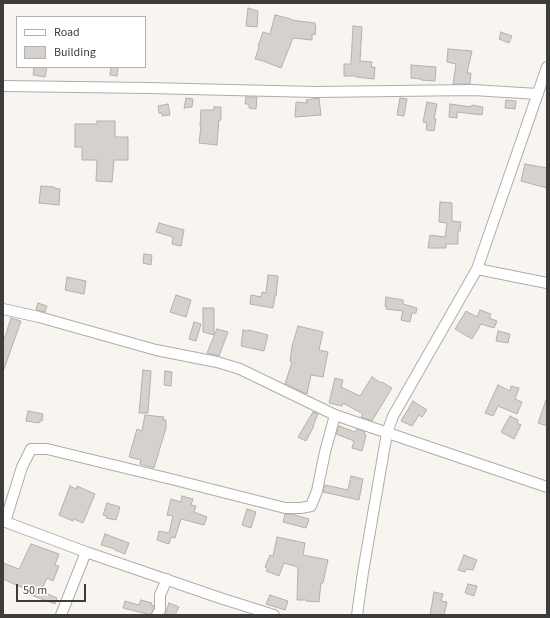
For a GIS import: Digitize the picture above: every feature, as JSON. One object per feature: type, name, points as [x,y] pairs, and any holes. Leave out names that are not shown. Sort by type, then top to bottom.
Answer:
[{"type":"street","points":[[357,615],[387,433],[393,416],[477,268],[547,67]]},
{"type":"street","points":[[3,86],[315,92],[473,90],[538,94]]},
{"type":"street","points":[[477,268],[547,283]]},
{"type":"street","points":[[3,308],[156,350],[217,362],[240,369],[335,415],[547,486]]},
{"type":"street","points":[[274,615],[166,580],[4,521],[22,467],[31,449],[47,449],[285,508],[301,508],[311,506],[317,491],[325,452],[335,415]]},
{"type":"street","points":[[61,615],[86,552]]},
{"type":"street","points":[[157,615],[160,610],[160,595],[166,580]]},
{"type":"building","points":[[248,8],[258,11],[257,27],[246,26]]},
{"type":"building","points":[[275,15],[291,20],[315,23],[316,26],[315,35],[312,34],[312,40],[293,38],[281,68],[255,59],[263,32],[270,34]]},
{"type":"building","points":[[353,26],[362,27],[360,61],[372,62],[371,67],[375,67],[374,79],[344,76],[344,64],[351,64]]},
{"type":"building","points":[[501,32],[512,36],[509,43],[499,39]]},
{"type":"building","points":[[448,49],[472,51],[467,73],[471,73],[470,84],[453,84],[456,64],[447,62]]},
{"type":"building","points":[[411,65],[436,67],[435,81],[411,78]]},
{"type":"building","points":[[34,68],[47,68],[45,77],[33,75]]},
{"type":"building","points":[[111,68],[118,68],[117,76],[110,75]]},
{"type":"building","points":[[246,97],[257,97],[256,109],[249,108],[249,104],[245,104]]},
{"type":"building","points":[[186,98],[193,99],[192,107],[184,108]]},
{"type":"building","points":[[319,98],[321,115],[295,117],[296,102],[307,103],[306,100]]},
{"type":"building","points":[[400,98],[407,99],[404,116],[397,115]]},
{"type":"building","points":[[506,100],[516,101],[515,109],[505,108]]},
{"type":"building","points":[[427,102],[437,104],[434,119],[436,119],[434,131],[426,130],[427,123],[423,122]]},
{"type":"building","points":[[168,104],[170,115],[162,116],[162,113],[159,113],[158,106]]},
{"type":"building","points":[[450,104],[483,107],[482,115],[457,112],[457,118],[449,117]]},
{"type":"building","points":[[214,107],[221,107],[221,120],[219,120],[217,145],[199,143],[201,110],[214,110]]},
{"type":"building","points":[[97,121],[115,121],[115,137],[128,137],[128,160],[114,160],[112,182],[96,181],[97,160],[82,160],[82,147],[75,147],[75,124],[97,124]]},
{"type":"building","points":[[525,164],[547,168],[547,188],[521,181]]},
{"type":"building","points":[[41,186],[60,189],[59,205],[39,203]]},
{"type":"building","points":[[440,202],[452,203],[452,221],[461,222],[460,231],[458,231],[458,244],[446,244],[446,248],[428,248],[430,235],[445,237],[447,223],[439,222]]},
{"type":"building","points":[[159,223],[184,230],[181,246],[172,244],[173,237],[156,232]]},
{"type":"building","points":[[144,254],[152,255],[151,265],[143,263]]},
{"type":"building","points":[[268,275],[278,276],[273,308],[250,304],[251,295],[261,297],[262,292],[266,293]]},
{"type":"building","points":[[67,277],[86,281],[84,294],[65,290]]},
{"type":"building","points":[[176,295],[191,300],[186,317],[170,312]]},
{"type":"building","points":[[386,297],[403,300],[403,304],[417,308],[416,313],[412,313],[410,322],[401,320],[403,311],[386,309]]},
{"type":"building","points":[[38,303],[47,306],[45,312],[36,310]]},
{"type":"building","points":[[203,308],[214,308],[214,335],[203,332]]},
{"type":"building","points":[[480,310],[491,314],[489,318],[497,321],[494,328],[481,324],[472,339],[455,329],[466,311],[477,317]]},
{"type":"building","points":[[11,318],[21,321],[3,369],[3,343]]},
{"type":"building","points":[[194,322],[201,324],[196,341],[189,339]]},
{"type":"building","points":[[298,326],[323,332],[319,350],[328,352],[323,377],[311,375],[307,394],[285,384],[292,362],[290,361],[292,346]]},
{"type":"building","points":[[217,329],[228,332],[219,356],[207,353]]},
{"type":"building","points":[[243,330],[268,335],[264,351],[241,346]]},
{"type":"building","points":[[498,331],[510,334],[508,343],[496,341]]},
{"type":"building","points":[[143,370],[151,371],[148,413],[139,413]]},
{"type":"building","points":[[165,371],[172,372],[171,386],[164,385]]},
{"type":"building","points":[[372,377],[392,388],[372,421],[361,417],[363,414],[343,403],[342,406],[329,403],[335,378],[343,380],[341,387],[360,396]]},
{"type":"building","points":[[498,385],[510,391],[511,386],[519,388],[515,399],[522,402],[517,414],[498,406],[493,416],[485,413]]},
{"type":"building","points":[[547,400],[547,426],[538,423]]},
{"type":"building","points":[[413,401],[427,410],[422,417],[419,415],[412,426],[401,421]]},
{"type":"building","points":[[28,411],[43,414],[42,421],[39,421],[39,423],[26,421]]},
{"type":"building","points":[[313,412],[318,414],[314,426],[306,441],[298,437]]},
{"type":"building","points":[[145,415],[164,417],[163,420],[166,420],[166,428],[154,468],[140,464],[141,460],[129,457],[137,429],[142,431]]},
{"type":"building","points":[[510,416],[518,420],[517,423],[521,425],[514,439],[501,432]]},
{"type":"building","points":[[339,426],[355,432],[357,429],[365,432],[364,434],[366,435],[362,451],[352,448],[354,441],[336,434]]},
{"type":"building","points":[[351,476],[363,479],[359,500],[323,492],[325,485],[348,490]]},
{"type":"building","points":[[70,486],[76,489],[77,486],[95,494],[83,523],[74,519],[73,521],[59,515]]},
{"type":"building","points":[[182,496],[193,499],[191,505],[196,506],[194,512],[207,517],[204,525],[181,519],[175,538],[171,537],[169,544],[157,540],[159,531],[169,533],[173,516],[167,515],[171,499],[181,502]]},
{"type":"building","points":[[107,503],[120,507],[116,520],[106,518],[107,516],[103,515]]},
{"type":"building","points":[[247,509],[256,512],[251,528],[242,525]]},
{"type":"building","points":[[285,514],[291,514],[309,519],[306,528],[283,522]]},
{"type":"building","points":[[105,534],[129,543],[125,554],[101,545]]},
{"type":"building","points":[[277,537],[305,543],[303,555],[328,560],[323,583],[321,583],[319,602],[297,600],[298,567],[284,563],[279,576],[266,571],[268,569],[265,567],[270,555],[273,556]]},
{"type":"building","points":[[31,544],[59,554],[55,565],[59,566],[53,581],[47,578],[41,591],[57,598],[55,604],[31,595],[32,592],[3,579],[3,563],[19,569]]},
{"type":"building","points":[[464,555],[477,560],[473,570],[466,569],[465,572],[458,570]]},
{"type":"building","points":[[468,584],[477,586],[474,596],[465,593]]},
{"type":"building","points":[[434,592],[443,594],[441,601],[447,602],[444,615],[430,615]]},
{"type":"building","points":[[270,595],[288,601],[285,610],[266,604]]},
{"type":"building","points":[[141,600],[152,603],[151,605],[154,606],[151,615],[123,608],[125,601],[139,605]]},
{"type":"building","points":[[169,603],[179,607],[175,615],[165,615]]}]
